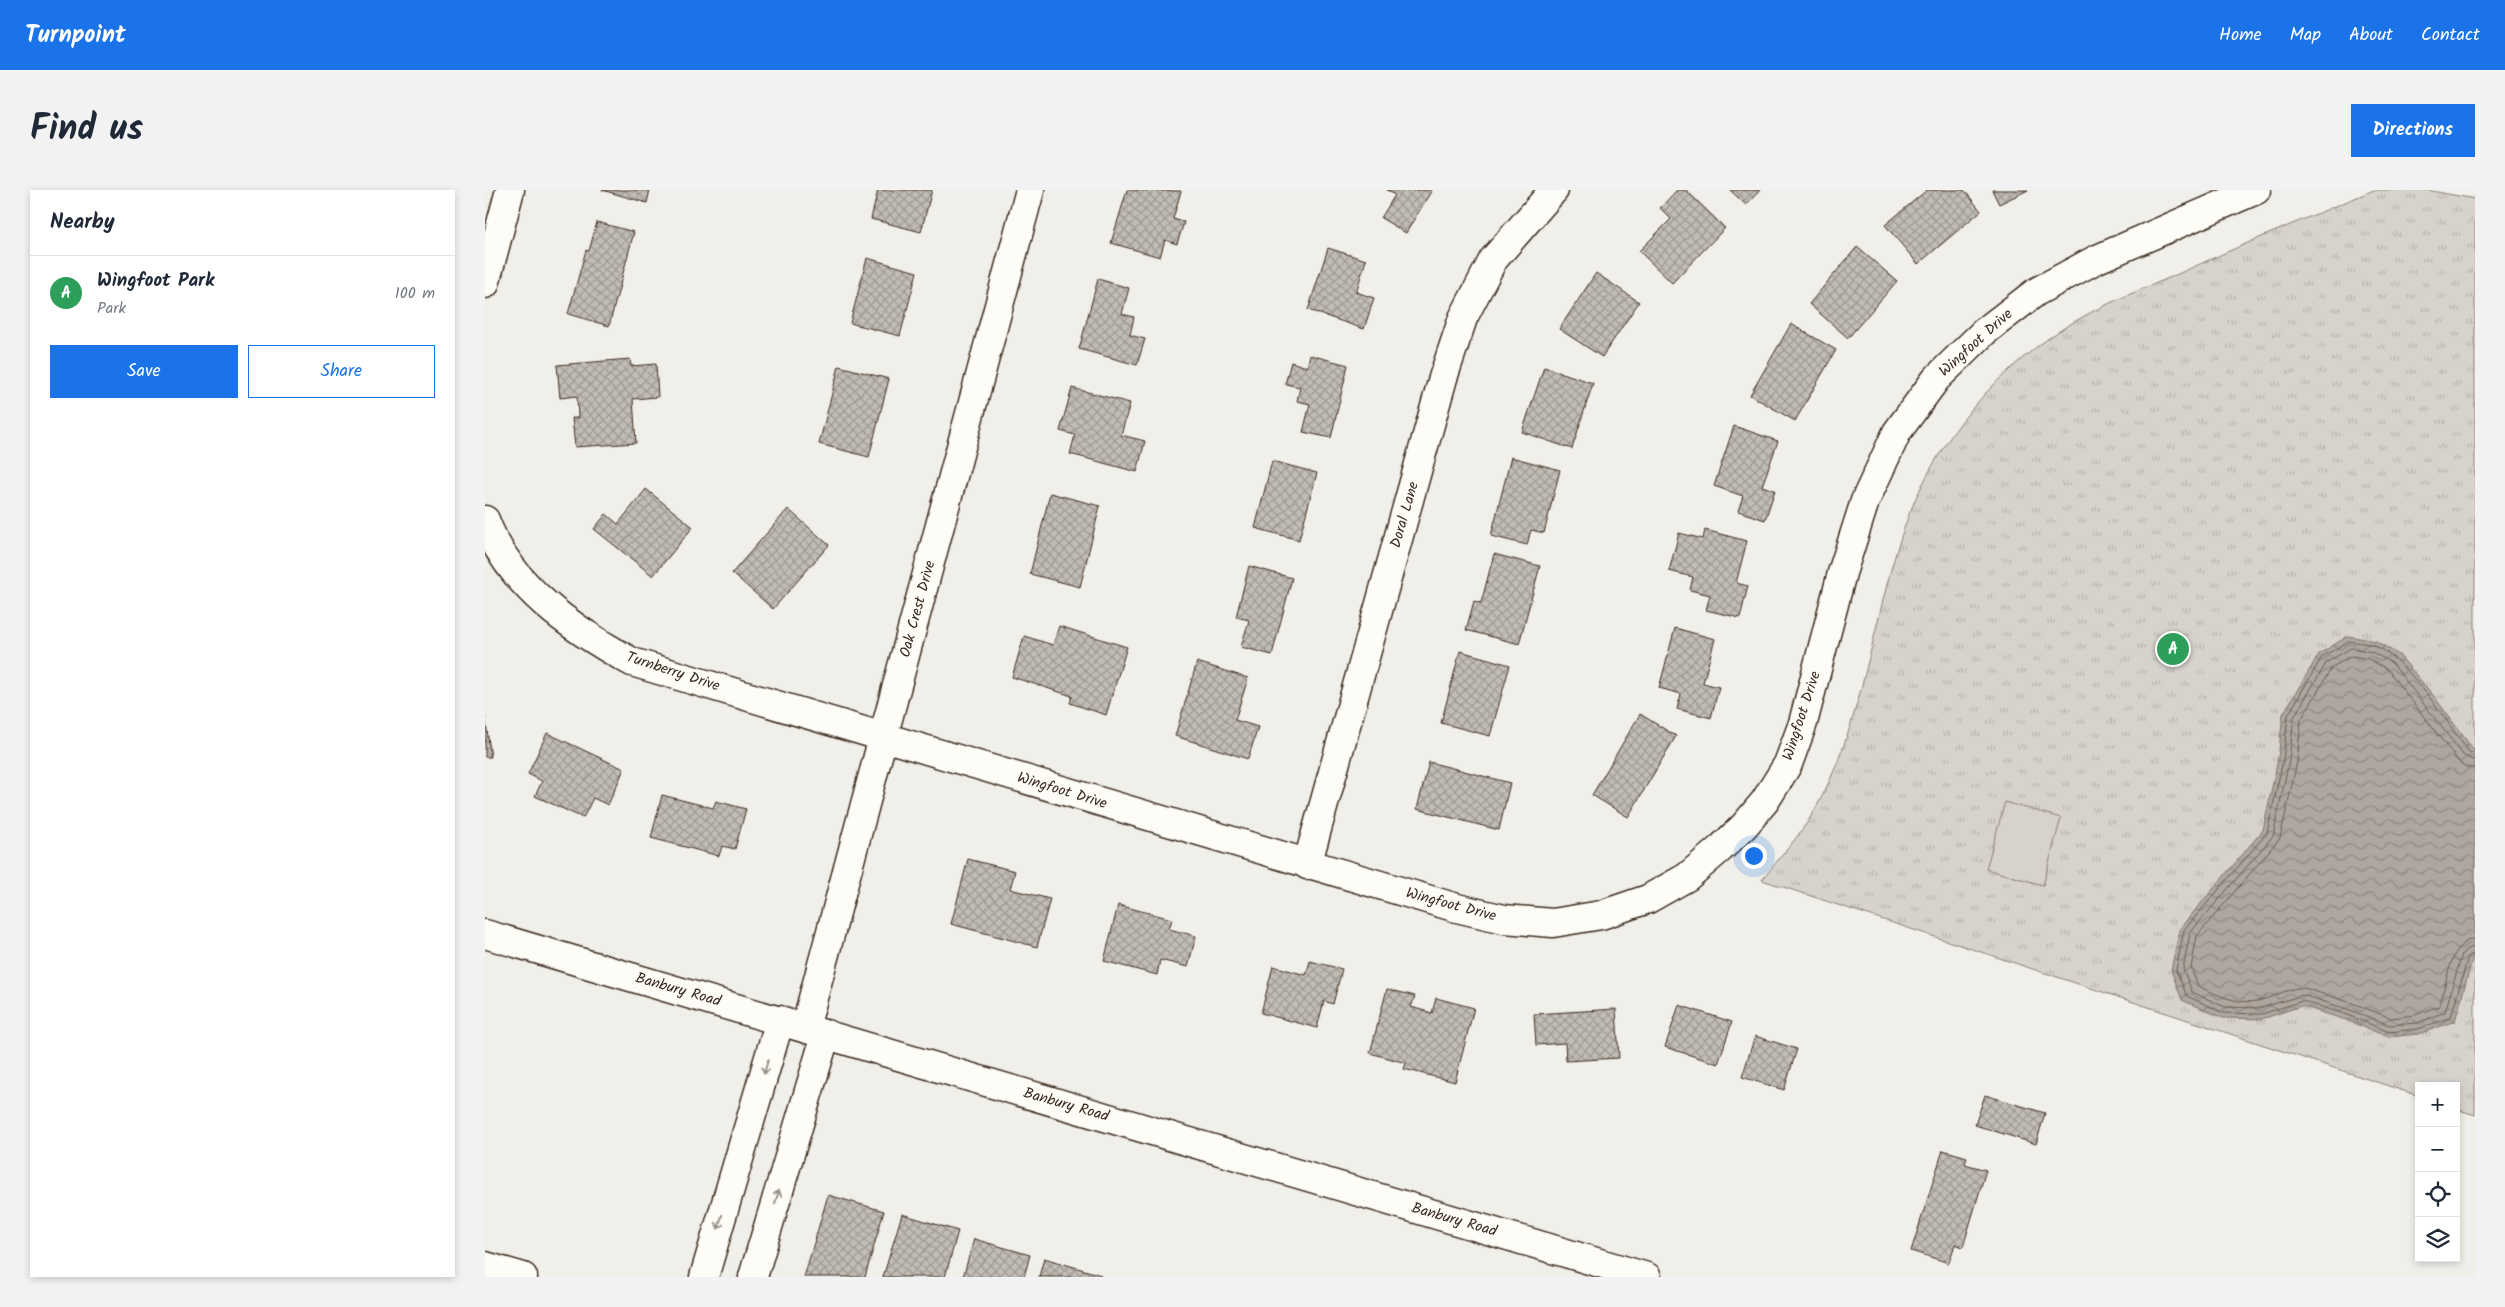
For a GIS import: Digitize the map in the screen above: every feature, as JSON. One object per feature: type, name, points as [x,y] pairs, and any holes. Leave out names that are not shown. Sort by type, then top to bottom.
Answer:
[{"type":"street","points":[[485,284],[510,190]]},
{"type":"street","name":"Oak Crest Drive","points":[[753,1277],[815,1031],[884,736],[1030,190]]},
{"type":"street","name":"Doral Lane","points":[[1307,865],[1443,378],[1463,318],[1493,260],[1554,190]]},
{"type":"street","name":"Wingfoot Drive","points":[[884,736],[1307,865],[1457,908],[1504,919],[1553,923],[1601,915],[1648,899],[1687,878],[1744,826],[1765,801],[1787,764],[1803,723],[1842,573],[1865,501],[1897,432],[1936,379],[1983,332],[2036,292],[2095,260],[2256,190]]},
{"type":"street","name":"Turnberry Drive","points":[[487,531],[517,575],[552,610],[590,639],[632,662],[884,736]]},
{"type":"street","name":"Banbury Road","points":[[485,934],[1647,1277]]},
{"type":"street","points":[[704,1277],[779,1020]]},
{"type":"street","points":[[485,1266],[523,1277]]},
{"type":"green space","points":[[2374,190],[2426,190],[2475,199],[2475,1115],[2460,1110],[2460,1082],[2415,1082],[2415,1095],[1762,880],[1807,822],[1830,780],[1844,746],[1855,711],[1882,602],[1903,531],[1916,498],[1932,467],[1972,409],[2022,359],[2049,338],[2079,319],[2251,241]]},
{"type":"green space","points":[[2005,802],[2061,818],[2043,885],[1986,869]]},
{"type":"water","points":[[2348,636],[2376,641],[2399,655],[2433,695],[2475,752],[2475,950],[2455,1021],[2419,1034],[2388,1037],[2346,1020],[2301,1006],[2262,1019],[2223,1018],[2182,1000],[2171,970],[2180,928],[2263,830],[2278,759],[2283,714],[2319,654]]},
{"type":"building","points":[[602,190],[650,190],[647,203]]},
{"type":"building","points":[[878,190],[932,190],[921,232],[871,219]]},
{"type":"building","points":[[1127,190],[1181,191],[1173,219],[1184,222],[1177,244],[1165,240],[1160,257],[1111,243]]},
{"type":"building","points":[[1387,190],[1432,190],[1406,233],[1381,218],[1395,195]]},
{"type":"building","points":[[1677,190],[1686,190],[1725,228],[1672,283],[1639,251],[1671,219],[1660,208]]},
{"type":"building","points":[[1730,190],[1760,190],[1746,205]]},
{"type":"building","points":[[1927,190],[1964,190],[1981,211],[1918,264],[1885,225]]},
{"type":"building","points":[[1992,190],[2028,190],[1999,204]]},
{"type":"building","points":[[597,222],[634,232],[609,326],[568,314],[586,250],[589,251]]},
{"type":"building","points":[[1857,247],[1897,281],[1848,338],[1809,304]]},
{"type":"building","points":[[1328,248],[1366,260],[1356,292],[1374,298],[1364,329],[1308,310]]},
{"type":"building","points":[[867,258],[917,272],[900,336],[850,323]]},
{"type":"building","points":[[1596,273],[1639,302],[1602,357],[1559,329]]},
{"type":"building","points":[[1098,279],[1129,288],[1122,314],[1134,317],[1130,335],[1145,339],[1137,365],[1079,349]]},
{"type":"building","points":[[1791,324],[1836,350],[1795,421],[1750,395]]},
{"type":"building","points":[[1310,355],[1348,365],[1331,438],[1303,432],[1310,404],[1297,401],[1300,387],[1285,384],[1291,362],[1307,367]]},
{"type":"building","points":[[630,359],[631,366],[656,364],[658,397],[633,399],[636,443],[575,447],[572,418],[578,418],[577,396],[560,398],[557,365]]},
{"type":"building","points":[[839,366],[889,379],[869,457],[819,444]]},
{"type":"building","points":[[1544,367],[1593,383],[1572,449],[1522,432]]},
{"type":"building","points":[[1072,388],[1130,403],[1121,435],[1145,441],[1137,472],[1070,454],[1075,435],[1060,431]]},
{"type":"building","points":[[1734,426],[1778,441],[1762,486],[1775,490],[1765,520],[1738,511],[1743,496],[1714,486]]},
{"type":"building","points":[[1511,457],[1560,470],[1544,533],[1531,530],[1527,545],[1491,536]]},
{"type":"building","points":[[1272,461],[1317,473],[1299,540],[1255,528]]},
{"type":"building","points":[[646,489],[693,527],[653,576],[594,529],[606,514],[618,524]]},
{"type":"building","points":[[1050,493],[1100,506],[1080,587],[1030,574]]},
{"type":"building","points":[[788,509],[829,545],[773,609],[732,573]]},
{"type":"building","points":[[1705,530],[1747,541],[1736,583],[1748,586],[1740,618],[1706,610],[1710,595],[1690,590],[1693,577],[1669,571],[1679,533],[1703,539]]},
{"type":"building","points":[[1494,554],[1540,566],[1519,644],[1466,630],[1474,601],[1481,603]]},
{"type":"building","points":[[1249,566],[1292,578],[1272,655],[1241,647],[1249,620],[1236,617]]},
{"type":"building","points":[[1059,626],[1127,647],[1106,715],[1070,703],[1072,696],[1012,677],[1024,636],[1053,645]]},
{"type":"building","points":[[1675,628],[1715,639],[1703,683],[1719,687],[1711,718],[1677,709],[1681,694],[1659,688]]},
{"type":"building","points":[[1460,651],[1510,665],[1490,736],[1441,723]]},
{"type":"building","points":[[1197,662],[1248,678],[1235,720],[1258,727],[1248,759],[1175,736]]},
{"type":"building","points":[[1640,714],[1676,736],[1628,817],[1592,795]]},
{"type":"building","points":[[485,717],[491,757],[485,757]]},
{"type":"building","points":[[547,733],[624,769],[608,805],[593,798],[583,818],[535,796],[542,781],[528,774]]},
{"type":"building","points":[[1429,762],[1510,783],[1499,830],[1417,809]]},
{"type":"building","points":[[662,795],[713,808],[716,801],[746,809],[735,849],[722,846],[719,856],[651,838]]},
{"type":"building","points":[[968,859],[1015,871],[1010,889],[1050,899],[1037,947],[951,924]]},
{"type":"building","points":[[1118,905],[1172,919],[1169,929],[1196,936],[1188,967],[1160,960],[1157,975],[1104,961]]},
{"type":"building","points":[[1310,961],[1342,969],[1333,1004],[1324,1001],[1317,1028],[1261,1013],[1273,966],[1306,975]]},
{"type":"building","points":[[1387,989],[1415,996],[1411,1007],[1432,1013],[1436,998],[1474,1008],[1455,1082],[1404,1069],[1406,1063],[1370,1053]]},
{"type":"building","points":[[1679,1005],[1732,1022],[1718,1064],[1665,1047]]},
{"type":"building","points":[[1616,1009],[1619,1058],[1566,1061],[1565,1043],[1536,1045],[1534,1014]]},
{"type":"building","points":[[1755,1036],[1797,1049],[1784,1090],[1742,1077]]},
{"type":"building","points":[[1985,1095],[2045,1113],[2036,1144],[1975,1125]]},
{"type":"building","points":[[1943,1150],[1967,1157],[1965,1164],[1986,1170],[1963,1247],[1955,1244],[1949,1263],[1911,1251]]},
{"type":"building","points":[[828,1195],[884,1211],[865,1277],[804,1277]]},
{"type":"building","points":[[902,1214],[958,1231],[945,1277],[883,1277]]},
{"type":"building","points":[[974,1239],[1030,1255],[1024,1277],[963,1277]]},
{"type":"building","points":[[1044,1258],[1101,1275],[1100,1277],[1039,1277]]},
{"type":"place","name":"Wingfoot Park","points":[[2173,649]]}]
